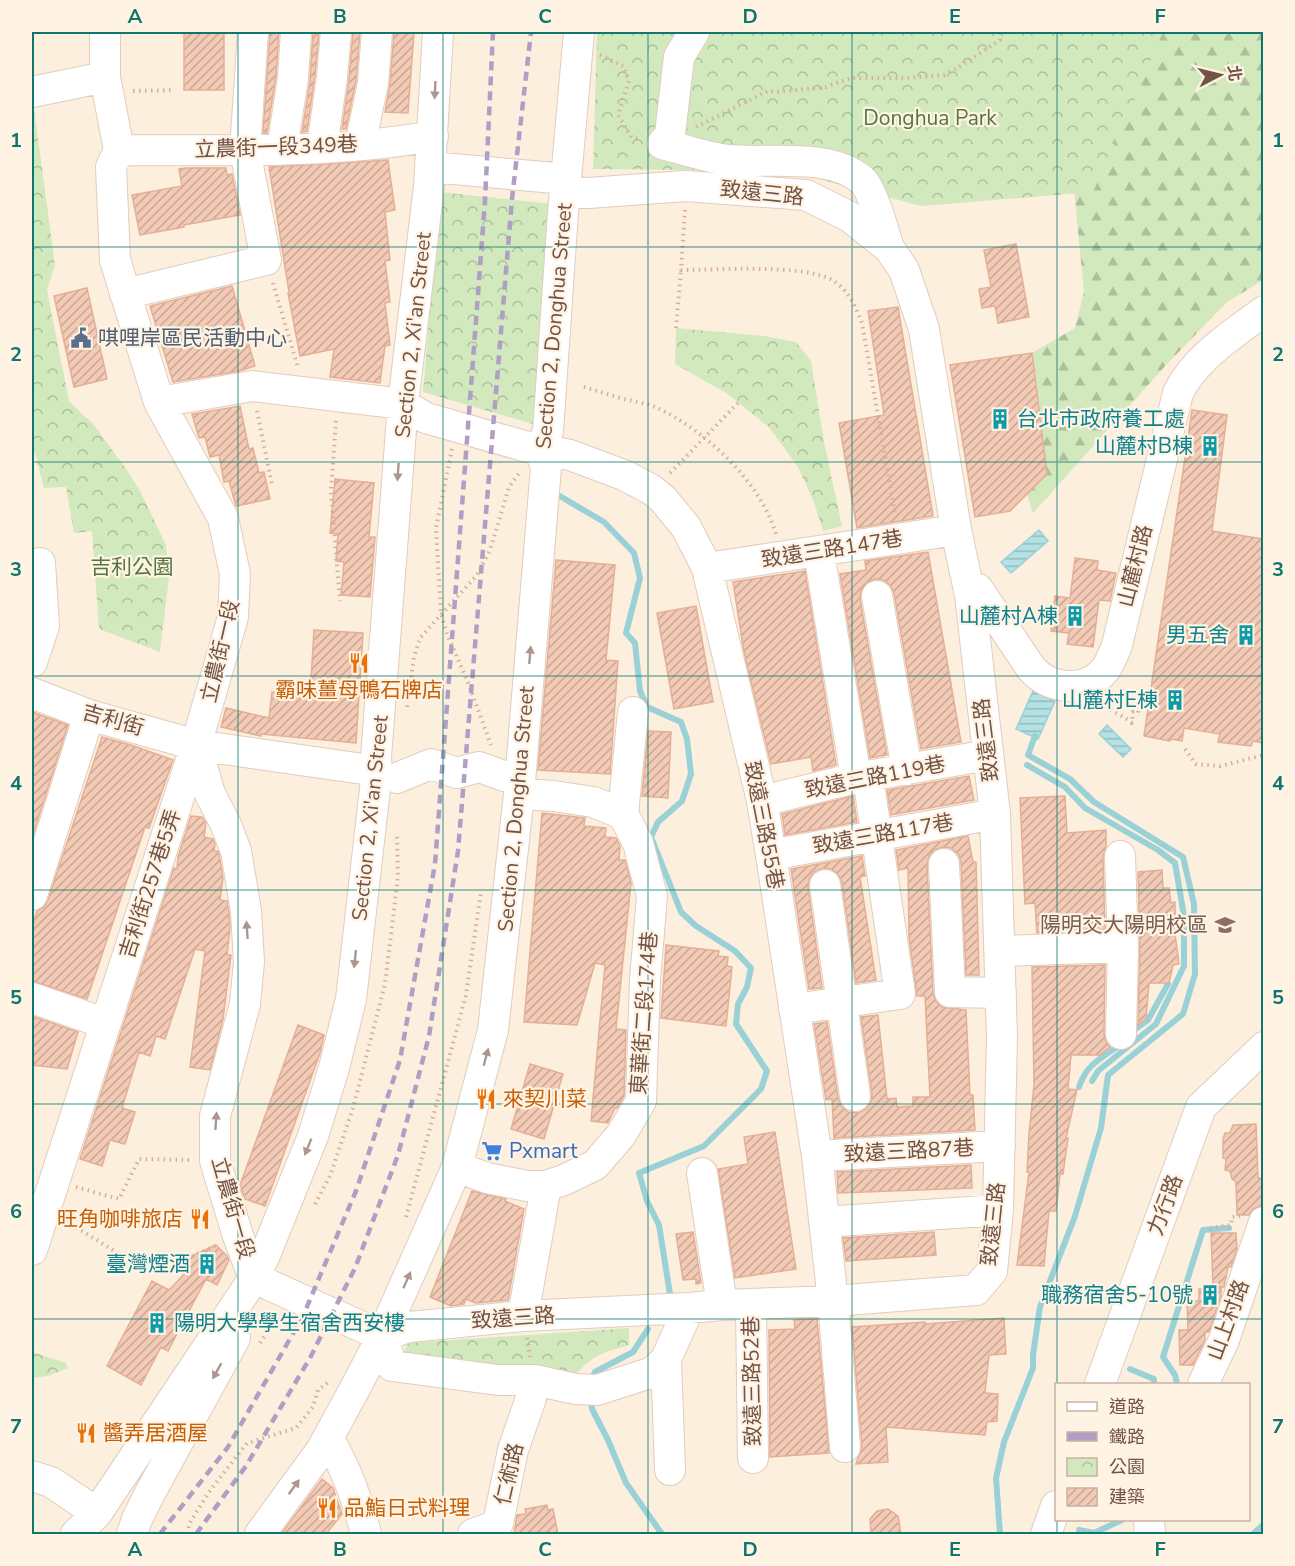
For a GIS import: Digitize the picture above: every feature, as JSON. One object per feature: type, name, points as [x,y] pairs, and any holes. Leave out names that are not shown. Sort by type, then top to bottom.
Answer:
[{"type":"street","name":"立農街一段","points":[[105,32],[107,85],[119,150],[111,167],[115,260],[159,402],[223,518],[235,574],[233,617],[196,745],[210,794],[236,851],[246,911],[249,962],[245,1004],[215,1116],[215,1161],[238,1236],[254,1278]]},
{"type":"street","points":[[125,294],[266,260],[245,150],[254,32]]},
{"type":"street","points":[[282,149],[293,78],[296,32]]},
{"type":"street","points":[[322,147],[336,32]]},
{"type":"street","points":[[360,145],[373,83],[376,32]]},
{"type":"street","name":"Section 2, Xi'an Street","points":[[76,1534],[97,1513],[254,1278],[266,1255],[313,1136],[334,1068],[348,1011],[387,775],[376,757],[403,404],[431,166],[438,32]]},
{"type":"street","points":[[694,32],[679,57],[666,139],[728,160],[794,160],[841,168],[864,181],[889,248]]},
{"type":"street","name":"Section 2, Donghua Street","points":[[260,1534],[328,1438],[382,1336],[457,1167],[493,1030],[511,785],[546,467],[532,457],[548,431],[579,38]]},
{"type":"street","points":[[32,92],[107,85]]},
{"type":"street","name":"立農街一段349巷","points":[[119,150],[282,149],[393,143],[433,136]]},
{"type":"street","name":"致遠三路","points":[[382,1336],[410,1328],[523,1316],[833,1301],[976,1290],[992,1271],[998,1210],[1001,993],[995,814],[969,591],[956,530],[924,329],[904,270],[889,248],[850,217],[806,195],[686,186],[588,193],[566,185],[431,166]]},
{"type":"street","name":"山麓村路","points":[[1090,682],[1107,667],[1117,645],[1178,393],[1183,383],[1207,357],[1263,311]]},
{"type":"street","points":[[159,402],[252,386],[403,404]]},
{"type":"street","name":"致遠三路55巷","points":[[403,404],[426,418],[532,457],[570,455],[626,476],[652,490],[663,499],[686,527],[707,568],[762,801],[771,855],[817,1156],[833,1301],[844,1447]]},
{"type":"street","name":"致遠三路147巷","points":[[707,568],[956,530]]},
{"type":"street","points":[[794,1009],[900,994],[877,836],[862,777],[819,552]]},
{"type":"street","points":[[32,662],[44,626],[40,563]]},
{"type":"street","points":[[969,591],[978,589],[1031,669],[1040,677],[1059,685],[1078,686],[1090,682]]},
{"type":"street","points":[[877,596],[907,770]]},
{"type":"street","name":"吉利街","points":[[32,693],[89,715],[196,745],[387,775]]},
{"type":"street","points":[[387,775],[431,764],[457,773],[479,767],[511,785],[554,796],[593,802],[623,814],[633,712]]},
{"type":"street","points":[[32,896],[89,715]]},
{"type":"street","name":"吉利街257巷5弄","points":[[32,1250],[196,745]]},
{"type":"street","name":"致遠三路119巷","points":[[762,801],[862,777],[988,755]]},
{"type":"street","name":"東華街二段174巷","points":[[457,1167],[487,1178],[527,1186],[546,1186],[564,1180],[595,1165],[621,1135],[641,1101],[645,980],[652,896],[638,843],[623,814]]},
{"type":"street","name":"致遠三路117巷","points":[[771,855],[995,814]]},
{"type":"street","points":[[1120,856],[1123,948],[1120,1034]]},
{"type":"street","points":[[945,864],[950,992],[1001,993]]},
{"type":"street","points":[[825,885],[855,1096]]},
{"type":"street","points":[[1000,951],[1123,948]]},
{"type":"street","points":[[32,998],[105,1023]]},
{"type":"street","name":"力行路","points":[[1100,1383],[1201,1107],[1263,1047]]},
{"type":"street","name":"致遠三路87巷","points":[[817,1156],[1000,1146]]},
{"type":"street","name":"致遠三路52巷","points":[[702,1173],[736,1304],[753,1458]]},
{"type":"street","points":[[523,1316],[546,1186]]},
{"type":"street","points":[[824,1221],[998,1210]]},
{"type":"street","name":"山上村路","points":[[1203,1383],[1224,1340],[1257,1219]]},
{"type":"street","points":[[132,1534],[150,1493],[239,1332],[254,1278],[382,1336],[392,1366],[498,1380],[532,1389],[587,1389],[653,1372],[666,1359],[688,1308]]},
{"type":"street","points":[[666,1359],[670,1470]]},
{"type":"street","name":"仁術路","points":[[472,1534],[498,1523],[513,1450],[532,1389]]},
{"type":"street","points":[[328,1438],[341,1459],[355,1494],[366,1534]]},
{"type":"street","points":[[32,1476],[51,1482],[97,1513]]},
{"type":"street","points":[[1046,1534],[1055,1509]]},
{"type":"path","points":[[579,38],[624,67],[629,81],[618,115],[632,138],[666,139],[696,128],[768,90],[777,92],[826,87],[851,78],[944,75],[1000,40],[1000,32]]},
{"type":"path","points":[[107,85],[175,90]]},
{"type":"path","points":[[676,328],[686,186]]},
{"type":"path","points":[[266,260],[305,392]]},
{"type":"path","points":[[681,270],[765,269],[803,272],[831,280],[852,298],[862,323],[899,539]]},
{"type":"path","points":[[252,386],[272,485]]},
{"type":"path","points":[[584,387],[654,406],[705,438],[746,479],[771,518],[783,557]]},
{"type":"path","points":[[338,396],[331,491],[340,601]]},
{"type":"path","points":[[652,490],[738,403]]},
{"type":"path","points":[[453,443],[436,528],[441,613],[447,634],[511,785]]},
{"type":"path","points":[[406,715],[414,657],[420,638],[477,575],[490,550],[508,487],[532,457]]},
{"type":"path","points":[[1090,682],[1105,706],[1132,723],[1132,712],[1138,713],[1140,696],[1148,697]]},
{"type":"path","points":[[1185,749],[1196,764],[1220,766],[1263,755]]},
{"type":"path","points":[[314,1206],[330,1176],[352,1108],[385,984],[398,877],[397,832]]},
{"type":"path","points":[[404,1223],[466,995],[482,889]]},
{"type":"path","points":[[50,1194],[118,1199],[139,1159],[215,1161]]},
{"type":"path","points":[[50,1194],[132,1262],[191,1257],[209,1249]]},
{"type":"path","points":[[1210,1228],[1231,1225],[1232,1217],[1257,1219]]},
{"type":"path","points":[[523,1316],[532,1389]]},
{"type":"path","points":[[188,1534],[189,1524],[209,1492],[247,1443],[296,1428],[313,1407],[318,1390],[336,1377]]},
{"type":"green space","name":"Donghua Park","points":[[597,32],[1163,32],[1093,192],[921,206],[788,171],[593,169]]},
{"type":"green space","points":[[602,32],[1263,32],[1263,280],[1226,303],[1167,364],[1033,513],[1027,494],[1047,474],[1032,353],[1075,328],[1084,292],[1074,189]]},
{"type":"green space","name":"吉利公園","points":[[33,102],[55,265],[47,290],[69,401],[94,425],[126,469],[139,489],[165,543],[170,568],[160,652],[99,629],[92,531],[74,533],[66,487],[44,488],[32,442]]},
{"type":"green space","points":[[440,192],[552,204],[536,425],[423,392]]},
{"type":"green space","points":[[676,328],[764,336],[796,342],[811,361],[824,442],[842,526],[823,531],[814,502],[798,467],[769,427],[726,393],[675,364]]},
{"type":"green space","points":[[629,1328],[629,1345],[598,1356],[586,1364],[573,1378],[402,1356],[408,1343]]},
{"type":"green space","points":[[32,1352],[66,1363],[68,1368],[48,1376],[32,1378]]},
{"type":"water","points":[[1039,530],[1048,541],[1011,573],[1001,562]]},
{"type":"water","points":[[1033,691],[1055,701],[1038,739],[1016,729]]},
{"type":"water","points":[[1107,725],[1131,749],[1123,757],[1099,734]]},
{"type":"building","points":[[184,32],[224,32],[224,90],[184,90]]},
{"type":"building","points":[[270,32],[279,32],[276,76],[267,133],[263,133]]},
{"type":"building","points":[[313,32],[319,32],[315,75],[307,131],[302,132],[310,81]]},
{"type":"building","points":[[353,32],[360,32],[356,81],[346,129],[342,129],[349,79]]},
{"type":"building","points":[[394,32],[414,32],[408,113],[385,112],[390,84]]},
{"type":"building","points":[[388,160],[395,210],[385,212],[390,260],[385,261],[390,302],[385,303],[390,345],[385,346],[380,383],[330,377],[334,349],[300,356],[269,167]]},
{"type":"building","points":[[226,168],[227,175],[232,174],[240,215],[140,235],[132,195],[182,186],[179,169]]},
{"type":"building","points":[[1016,244],[1029,317],[998,323],[995,306],[982,308],[979,289],[991,287],[984,250]]},
{"type":"building","points":[[232,286],[255,366],[239,371],[173,382],[150,306]]},
{"type":"building","name":"唭哩岸區民活動中心","points":[[87,288],[107,379],[74,387],[54,296]]},
{"type":"building","points":[[898,307],[933,516],[857,528],[839,423],[884,415],[868,311]]},
{"type":"building","name":"台北市政府養工處","points":[[1032,353],[1047,474],[1010,511],[975,517],[950,365]]},
{"type":"building","points":[[240,406],[249,449],[253,448],[259,473],[264,472],[270,499],[236,506],[229,481],[224,482],[219,455],[210,457],[205,437],[199,438],[192,414]]},
{"type":"building","points":[[1192,410],[1227,415],[1212,531],[1263,539],[1263,743],[1253,741],[1251,746],[1218,742],[1220,734],[1184,728],[1182,741],[1144,736]]},
{"type":"building","points":[[335,479],[374,483],[369,537],[375,537],[370,597],[341,595],[344,562],[336,561],[338,534],[330,533]]},
{"type":"building","points":[[928,552],[961,742],[921,749],[894,593],[890,585],[883,580],[875,579],[866,583],[861,591],[860,599],[887,755],[870,758],[840,574],[866,570],[865,561]]},
{"type":"building","name":"山麓村A棟","points":[[1075,558],[1098,561],[1097,570],[1116,573],[1110,601],[1099,600],[1093,647],[1067,644],[1069,633],[1051,631],[1055,596],[1070,598]]},
{"type":"building","points":[[556,560],[615,565],[606,660],[618,661],[610,774],[538,770]]},
{"type":"building","points":[[805,571],[836,765],[813,771],[811,757],[771,764],[744,652],[733,582]]},
{"type":"building","points":[[696,606],[713,702],[674,709],[657,613]]},
{"type":"building","points":[[314,630],[363,633],[356,743],[261,734],[261,736],[221,727],[226,708],[269,718],[272,692],[310,696]]},
{"type":"building","points":[[32,712],[68,725],[32,838]]},
{"type":"building","points":[[648,731],[671,732],[668,798],[642,796]]},
{"type":"building","points":[[102,737],[173,760],[149,828],[145,827],[87,999],[32,981],[32,927],[37,911],[44,907],[48,900]]},
{"type":"building","points":[[969,776],[974,800],[891,815],[887,790]]},
{"type":"building","points":[[853,796],[857,822],[785,835],[782,814]]},
{"type":"building","points":[[1065,796],[1067,833],[1106,830],[1103,857],[1105,930],[1037,933],[1035,903],[1025,904],[1020,798]]},
{"type":"building","points":[[542,813],[585,818],[584,826],[606,828],[605,837],[616,838],[620,846],[619,860],[625,860],[631,883],[616,1029],[626,1030],[624,1096],[608,1123],[591,1121],[605,965],[595,963],[577,1025],[524,1022]]},
{"type":"building","points":[[191,816],[202,817],[206,823],[204,837],[213,839],[214,851],[218,851],[223,878],[220,900],[227,901],[229,913],[227,955],[231,955],[223,1019],[210,1070],[190,1067],[205,951],[195,949],[165,1039],[156,1036],[150,1056],[139,1052],[122,1108],[135,1112],[125,1144],[110,1140],[102,1166],[80,1159],[174,868],[177,869],[178,857]]},
{"type":"building","points":[[968,836],[973,862],[976,862],[979,975],[966,975],[959,855],[951,848],[943,847],[934,850],[929,856],[927,865],[933,993],[936,1001],[942,1007],[966,1010],[970,1095],[973,1095],[975,1130],[834,1138],[832,1099],[826,1100],[814,1024],[827,1022],[838,1098],[841,1106],[848,1112],[858,1113],[866,1109],[871,1102],[872,1094],[861,1017],[878,1015],[887,1099],[896,1098],[897,1107],[913,1106],[913,1097],[930,1097],[925,996],[917,996],[909,937],[908,868],[899,870],[896,850]]},
{"type":"building","points":[[862,856],[865,876],[860,877],[876,980],[856,983],[842,883],[838,874],[831,869],[823,868],[814,872],[809,879],[808,887],[822,988],[809,989],[791,869]]},
{"type":"building","points":[[1162,870],[1163,888],[1169,888],[1171,903],[1175,902],[1175,918],[1173,919],[1179,964],[1173,965],[1169,983],[1149,983],[1146,1019],[1138,1025],[1140,946],[1138,872]]},
{"type":"building","points":[[666,945],[719,951],[718,956],[728,957],[727,966],[732,967],[726,1026],[661,1018]]},
{"type":"building","points":[[1105,965],[1104,1034],[1110,1047],[1100,1055],[1071,1055],[1068,1089],[1077,1090],[1066,1138],[1068,1138],[1063,1174],[1060,1174],[1056,1211],[1049,1211],[1044,1266],[1017,1265],[1029,1172],[1027,1172],[1029,1134],[1034,1085],[1032,967]]},
{"type":"building","points":[[32,1016],[78,1032],[67,1069],[32,1065]]},
{"type":"building","points":[[298,1025],[324,1035],[320,1053],[265,1206],[245,1199],[240,1185]]},
{"type":"building","points":[[530,1064],[563,1074],[544,1139],[511,1129]]},
{"type":"building","points":[[1256,1124],[1258,1178],[1263,1178],[1263,1205],[1253,1209],[1249,1215],[1237,1215],[1236,1182],[1232,1179],[1230,1171],[1225,1170],[1223,1139],[1225,1133],[1230,1133],[1233,1125]]},
{"type":"building","points":[[775,1132],[796,1269],[735,1278],[718,1169],[748,1164],[744,1137]]},
{"type":"building","points":[[971,1165],[972,1188],[838,1193],[837,1172]]},
{"type":"building","points":[[472,1191],[506,1199],[505,1201],[524,1209],[508,1300],[476,1303],[466,1299],[464,1304],[451,1306],[430,1297]]},
{"type":"building","points":[[693,1232],[701,1283],[696,1284],[696,1279],[683,1280],[676,1234]]},
{"type":"building","points":[[934,1232],[936,1255],[846,1261],[843,1238]]},
{"type":"building","points":[[1211,1233],[1236,1233],[1237,1249],[1231,1267],[1228,1267],[1224,1287],[1213,1287]]},
{"type":"building","name":"陽明大學學生宿舍西安樓","points":[[216,1245],[229,1260],[217,1285],[206,1279],[168,1351],[161,1347],[141,1385],[107,1366],[152,1281],[169,1290],[189,1269],[185,1259]]},
{"type":"building","points":[[1221,1288],[1221,1296],[1209,1332],[1205,1332],[1205,1340],[1193,1365],[1180,1365],[1179,1330],[1188,1330],[1187,1301],[1199,1301],[1199,1289]]},
{"type":"building","points":[[1004,1318],[1006,1354],[989,1355],[985,1393],[998,1394],[997,1421],[987,1422],[985,1435],[886,1427],[888,1462],[856,1464],[862,1446],[852,1327]]},
{"type":"building","points":[[817,1319],[829,1453],[770,1457],[769,1330],[795,1329],[794,1320]]},
{"type":"building","points":[[322,1479],[333,1488],[342,1514],[326,1534],[281,1534]]},
{"type":"building","points":[[547,1505],[548,1510],[553,1509],[558,1534],[514,1534],[517,1515],[526,1514],[525,1509]]},
{"type":"building","points":[[888,1509],[898,1516],[901,1534],[871,1534],[870,1519],[877,1511]]},
{"type":"waterway","points":[[558,495],[604,522],[634,553],[640,578],[626,633],[635,643],[640,691],[647,707],[681,722],[687,739],[691,774],[682,801],[658,822],[651,837],[681,912],[696,926],[735,951],[751,968],[747,987],[738,1004],[736,1024],[767,1071],[761,1089],[704,1146],[639,1173],[647,1201],[659,1225],[670,1294]]},
{"type":"waterway","points":[[1000,1534],[996,1478],[1004,1442],[1033,1368],[1040,1307],[1075,1216],[1101,1128],[1108,1075],[1183,1014],[1195,974],[1194,904],[1183,857],[1094,802],[1070,779],[1028,755],[1035,736]]},
{"type":"waterway","points":[[1027,765],[1065,787],[1085,808],[1158,850],[1175,863],[1184,916],[1184,966],[1156,1024],[1098,1071],[1092,1081]]},
{"type":"waterway","points":[[1131,1032],[1148,1020],[1168,984]]},
{"type":"waterway","points":[[1079,1087],[1086,1072],[1101,1057],[1121,1044]]},
{"type":"waterway","points":[[1177,1383],[1175,1375],[1163,1357],[1203,1230],[1229,1228]]},
{"type":"waterway","points":[[590,1382],[595,1372],[633,1352],[648,1329]]},
{"type":"waterway","points":[[1130,1369],[1154,1379],[1154,1383]]},
{"type":"waterway","points":[[591,1398],[592,1409],[626,1483],[662,1534]]},
{"type":"waterway","points":[[1079,1530],[1094,1533],[1120,1521]]},
{"type":"waterway","points":[[1253,1534],[1264,1524]]},
{"type":"railway","points":[[160,1534],[228,1447],[303,1316],[356,1191],[400,1060],[435,864],[485,201],[493,32]]},
{"type":"railway","points":[[196,1534],[246,1466],[310,1358],[355,1268],[398,1155],[429,1036],[458,851],[512,199],[531,32]]},
{"type":"place","name":"唭哩岸區民活動中心","points":[[81,338]]},
{"type":"place","name":"台北市政府養工處","points":[[1000,419]]},
{"type":"place","name":"山麓村B棟","points":[[1210,446]]},
{"type":"place","name":"山麓村A棟","points":[[1075,616]]},
{"type":"place","name":"男五舍","points":[[1246,635]]},
{"type":"place","name":"霸味薑母鴨石牌店","points":[[359,663]]},
{"type":"place","name":"山麓村E棟","points":[[1175,700]]},
{"type":"place","name":"陽明交大陽明校區","points":[[1225,925]]},
{"type":"place","name":"來契川菜","points":[[486,1099]]},
{"type":"place","name":"Pxmart","points":[[492,1151]]},
{"type":"place","name":"旺角咖啡旅店","points":[[200,1219]]},
{"type":"place","name":"臺灣煙酒","points":[[207,1264]]},
{"type":"place","name":"職務宿舍5-10號","points":[[1210,1295]]},
{"type":"place","name":"陽明大學學生宿舍西安樓","points":[[157,1323]]},
{"type":"place","name":"醬弄居酒屋","points":[[86,1433]]},
{"type":"place","name":"品鮨日式料理","points":[[327,1508]]}]
